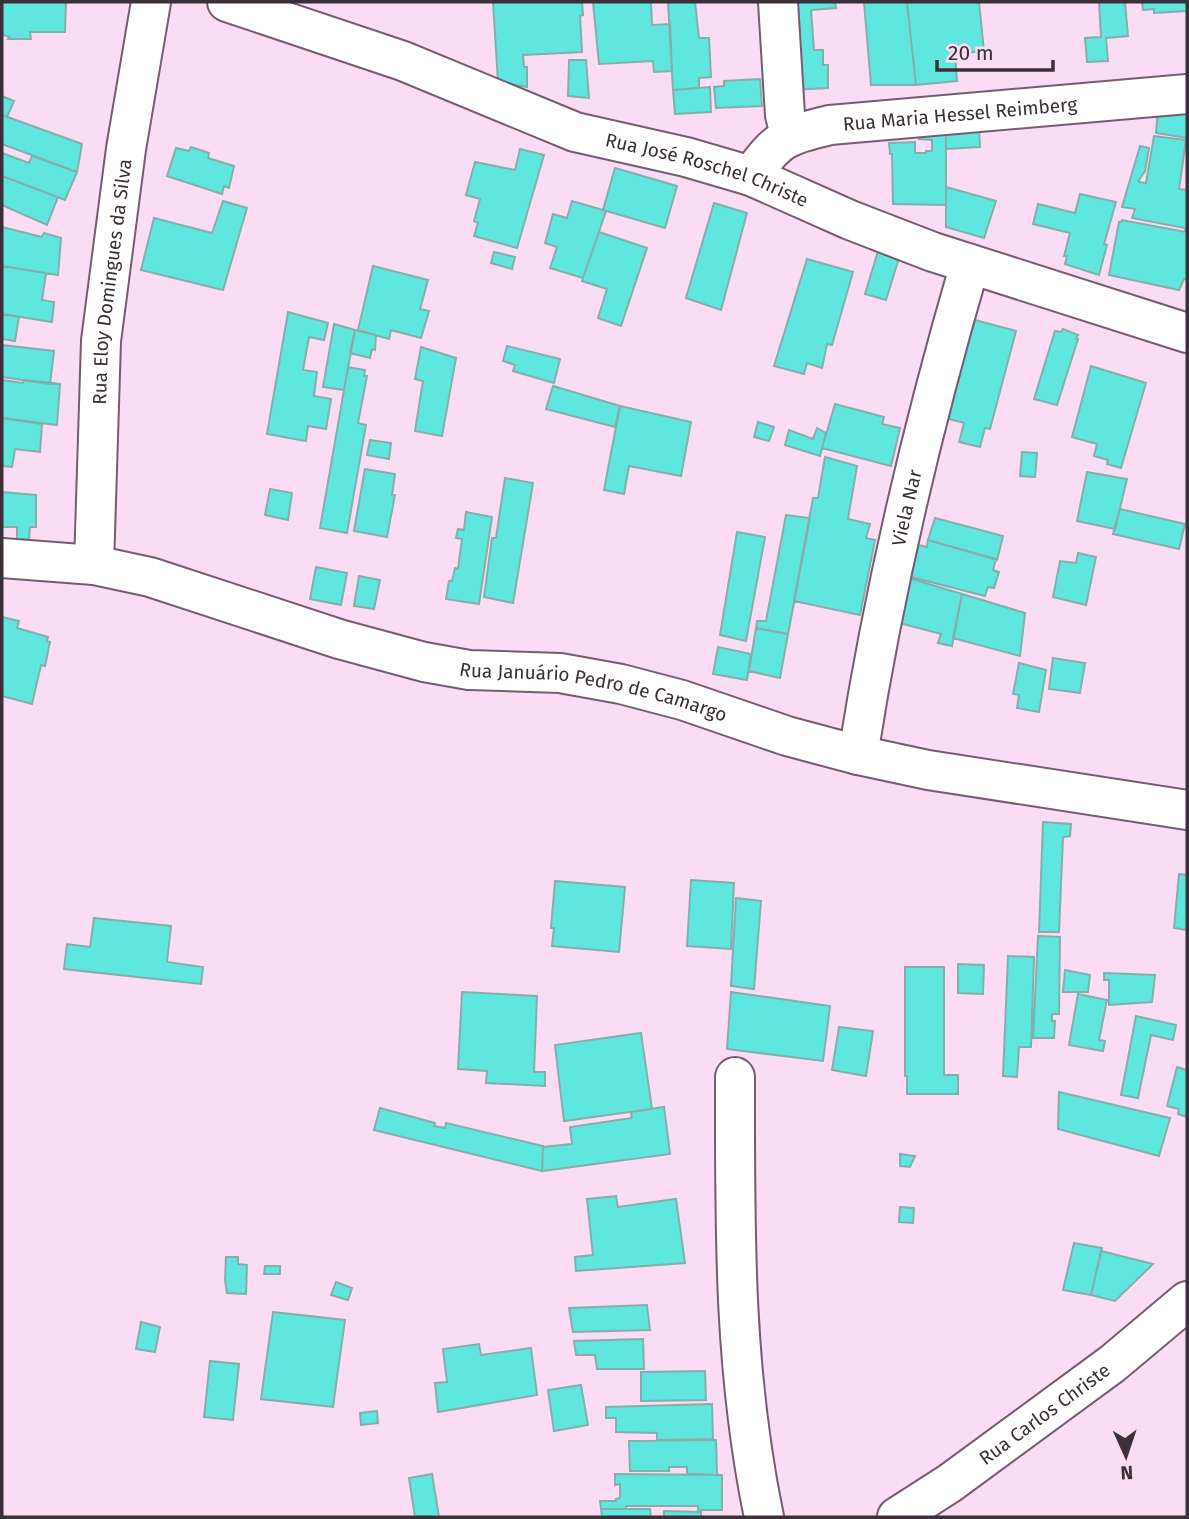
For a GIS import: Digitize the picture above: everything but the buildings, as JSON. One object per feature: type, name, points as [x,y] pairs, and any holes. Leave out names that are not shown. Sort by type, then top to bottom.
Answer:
[{"type":"street","name":"Rua Eloy Domingues da Silva","points":[[94,565],[101,341],[123,175],[151,2]]},
{"type":"street","name":"Rua José Roschel Christe","points":[[227,2],[404,61],[575,132],[686,157],[751,176],[850,220],[970,264],[1187,332]]},
{"type":"street","points":[[778,2],[785,115],[790,135]]},
{"type":"street","name":"Rua Maria Hessel Reimberg","points":[[751,176],[772,149],[790,135],[830,125],[1187,94]]},
{"type":"street","name":"Viela Nar","points":[[858,755],[894,555],[970,264]]},
{"type":"street","name":"Rua Januário Pedro de Camargo","points":[[2,558],[94,565],[150,577],[391,654],[469,670],[560,673],[621,684],[682,700],[787,736],[858,755],[948,773],[1187,810]]},
{"type":"street","points":[[735,1077],[734,1261],[739,1355],[753,1465],[764,1517]]},
{"type":"street","name":"Rua Carlos Christe","points":[[897,1517],[950,1483],[1112,1364],[1187,1301]]}]
